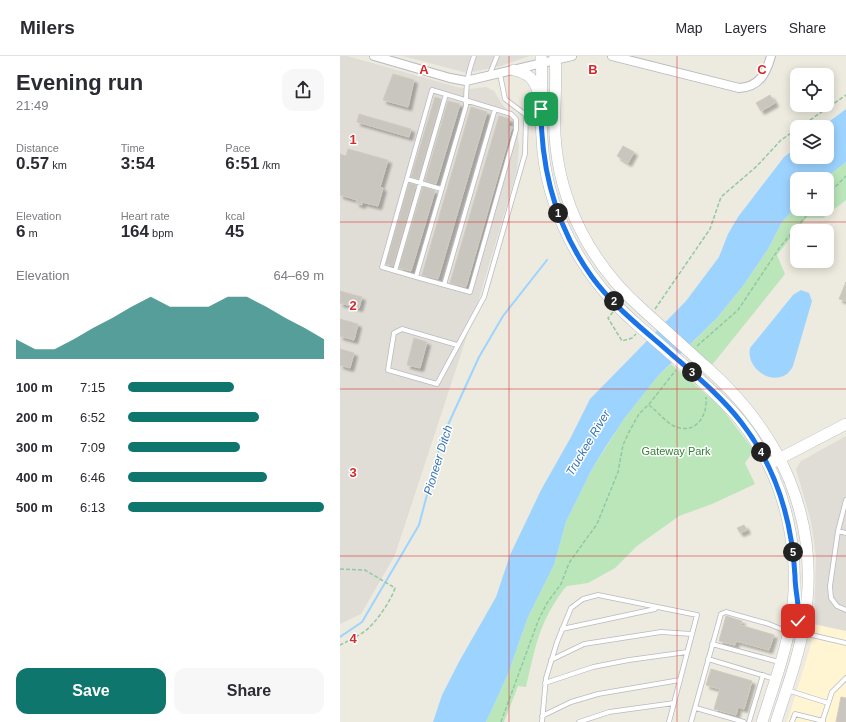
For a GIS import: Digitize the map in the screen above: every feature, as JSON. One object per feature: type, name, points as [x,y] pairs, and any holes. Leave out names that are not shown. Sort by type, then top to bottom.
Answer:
[{"type":"main road","points":[[555,58],[556,150],[567,197],[578,226],[595,256],[620,289],[704,365],[747,407],[763,429],[780,458],[799,509],[806,546],[808,584],[802,633],[776,722]]},
{"type":"main road","points":[[542,60],[541,100],[543,154],[548,182],[558,214],[572,244],[592,277],[633,321],[695,375],[741,421],[757,444],[768,465],[780,494],[788,520],[793,547],[799,606],[799,628],[802,633]]},
{"type":"main road","points":[[514,70],[526,73],[532,77],[541,100]]},
{"type":"main road","points":[[768,465],[846,424]]},
{"type":"main road","points":[[762,722],[788,632],[795,578]]},
{"type":"main road","points":[[781,722],[786,690]]},
{"type":"street","points":[[374,56],[450,78],[466,81],[500,74],[542,60],[572,56]]},
{"type":"street","points":[[612,56],[739,88],[750,87],[762,78],[767,70],[771,56]]},
{"type":"lane","points":[[416,277],[466,106],[466,81],[474,56]]},
{"type":"lane","points":[[489,76],[497,56]]},
{"type":"lane","points":[[457,345],[402,329],[394,333],[388,370],[436,384],[484,297],[525,154],[526,115],[505,99],[500,74]]},
{"type":"lane","points":[[432,90],[466,100],[511,114],[516,119],[516,130],[470,292],[382,267],[432,90]]},
{"type":"lane","points":[[394,271],[446,94]]},
{"type":"lane","points":[[444,285],[496,109]]},
{"type":"lane","points":[[407,179],[441,189]]},
{"type":"lane","points":[[846,500],[838,531],[836,553],[831,573],[830,592],[831,598],[837,606],[846,610]]},
{"type":"lane","points":[[838,531],[846,533]]},
{"type":"lane","points":[[542,722],[545,683],[551,660],[571,608],[583,599],[598,595],[697,615],[669,722]]},
{"type":"lane","points":[[562,629],[657,608]]},
{"type":"lane","points":[[691,722],[720,617],[724,612],[769,624],[788,632]]},
{"type":"lane","points":[[551,660],[584,644],[661,632],[692,634]]},
{"type":"lane","points":[[802,633],[846,643]]},
{"type":"lane","points":[[712,644],[780,662]]},
{"type":"lane","points":[[545,683],[593,667],[687,652]]},
{"type":"lane","points":[[708,659],[775,679]]},
{"type":"lane","points":[[749,722],[763,675]]},
{"type":"lane","points":[[792,722],[795,714],[822,722],[832,692],[846,678]]},
{"type":"lane","points":[[542,716],[571,702],[598,694],[680,680]]},
{"type":"lane","points":[[786,690],[828,703]]},
{"type":"lane","points":[[579,722],[609,712],[674,703]]},
{"type":"lane","points":[[696,708],[744,722]]},
{"type":"path","points":[[810,120],[846,95]]},
{"type":"path","points":[[658,303],[680,275],[710,229],[720,197],[757,166],[781,140],[790,134]]},
{"type":"path","points":[[834,188],[846,176]]},
{"type":"path","points":[[696,347],[738,310],[780,247],[806,216]]},
{"type":"path","points":[[501,722],[538,621],[547,603],[561,584],[569,563],[597,524],[618,472],[623,446],[628,434],[639,414],[649,405],[678,367]]},
{"type":"path","points":[[649,405],[674,426],[690,428],[701,421],[705,414],[706,393]]},
{"type":"path","points":[[340,569],[365,570],[396,588],[383,610],[366,631],[340,646]]},
{"type":"shaded area","points":[[340,56],[347,56],[457,87],[470,89],[486,87],[494,91],[502,104],[516,120],[519,147],[517,170],[479,299],[395,555],[361,614],[340,624]]},
{"type":"shaded area","points":[[403,56],[529,56],[501,66],[467,73]]},
{"type":"shaded area","points":[[846,436],[846,631],[814,624],[816,557],[811,521],[796,469],[801,461]]},
{"type":"shaded area","points":[[814,624],[846,631],[846,722],[787,722],[810,648]]},
{"type":"green space","points":[[846,162],[846,200],[834,209],[834,172]]},
{"type":"green space","points":[[790,213],[790,216],[826,216],[823,218],[806,218],[801,224],[790,224],[790,238],[777,255],[785,274],[712,365],[690,345],[717,318],[743,286],[768,249],[782,222]]},
{"type":"green space","name":"Gateway Park","points":[[671,364],[720,406],[752,448],[750,456],[745,463],[755,484],[712,504],[679,516],[637,546],[615,568],[588,583],[567,586],[555,602],[543,625],[526,687],[518,686],[504,722],[486,722],[508,674],[528,617],[554,565],[566,522],[591,471],[624,419],[658,376]]},
{"type":"water","name":"Truckee River","points":[[846,109],[846,162],[833,172],[790,172],[790,213],[782,222],[768,249],[743,286],[717,318],[658,376],[624,419],[591,471],[566,522],[554,565],[528,617],[508,674],[486,722],[433,722],[442,695],[496,597],[510,555],[541,490],[571,437],[590,399],[686,301],[719,257],[728,234],[738,217],[784,157],[790,152],[790,164],[834,164],[834,120],[831,120]]},
{"type":"water","points":[[801,290],[809,293],[812,301],[793,366],[788,373],[781,377],[773,378],[758,371],[750,357],[750,348],[793,295]]},
{"type":"building","points":[[393,74],[414,80],[408,107],[383,100]]},
{"type":"building","points":[[770,95],[775,103],[761,111],[756,103]]},
{"type":"building","points":[[435,97],[441,99],[418,179],[411,177]]},
{"type":"building","points":[[448,101],[460,104],[436,184],[425,181]]},
{"type":"building","points":[[471,107],[487,112],[438,279],[422,275]]},
{"type":"building","points":[[359,114],[411,129],[409,137],[357,122]]},
{"type":"building","points":[[499,116],[510,119],[508,126],[512,127],[466,287],[450,283]]},
{"type":"building","points":[[623,146],[634,152],[628,163],[617,156]]},
{"type":"building","points":[[348,149],[388,160],[380,187],[383,188],[378,206],[362,202],[362,205],[356,203],[357,200],[340,195],[340,154],[346,156]]},
{"type":"building","points":[[409,183],[416,185],[393,266],[386,264]]},
{"type":"building","points":[[423,187],[435,191],[411,271],[399,268]]},
{"type":"building","points":[[846,282],[846,301],[839,299]]},
{"type":"building","points":[[340,291],[362,297],[359,308],[340,303]]},
{"type":"building","points":[[340,319],[358,324],[354,340],[340,336]]},
{"type":"building","points":[[414,338],[427,342],[420,368],[407,365]]},
{"type":"building","points":[[340,349],[354,353],[350,368],[340,365]]},
{"type":"building","points":[[744,525],[747,530],[740,533],[737,528]]},
{"type":"building","points":[[726,616],[742,621],[740,625],[774,635],[769,650],[736,641],[735,645],[719,641]]},
{"type":"building","points":[[711,669],[752,681],[744,709],[738,707],[736,715],[714,709],[720,689],[706,685]]},
{"type":"building","points":[[841,697],[846,698],[846,722],[836,722]]},
{"type":"waterway","name":"Pioneer Ditch","points":[[340,637],[362,622],[419,525],[442,438],[479,357],[503,316],[547,260]]},
{"type":"route","points":[[541,109],[543,154],[548,182],[558,214],[582,262],[603,290],[627,315],[723,401],[741,421],[757,444],[774,478],[785,507],[793,547],[799,606],[798,621]]}]
